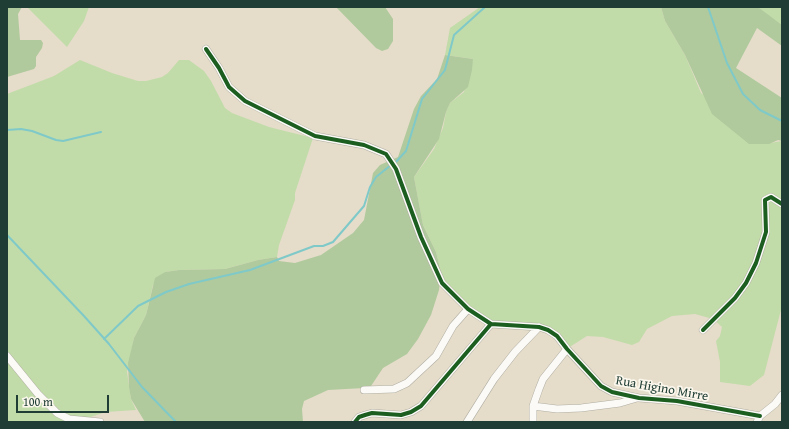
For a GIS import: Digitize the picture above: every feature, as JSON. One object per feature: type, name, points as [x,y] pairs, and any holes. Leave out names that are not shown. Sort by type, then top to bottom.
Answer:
[{"type":"street","name":"Rua Higino Mirre","points":[[206,49],[229,87],[245,101],[315,136],[364,145],[386,154],[396,169],[434,269],[442,283],[468,309],[491,324],[539,327],[557,336],[601,386],[612,392],[639,398],[677,401],[758,419]]},
{"type":"street","points":[[703,330],[735,298],[746,283],[756,263],[766,232],[765,200],[771,197],[782,204]]},
{"type":"street","points":[[364,390],[394,389],[407,383],[436,356],[453,326],[468,309]]},
{"type":"street","points":[[355,422],[359,417],[372,413],[401,414],[411,412],[421,406],[491,324]]},
{"type":"street","points":[[468,422],[494,379],[515,352],[539,327]]},
{"type":"street","points":[[533,422],[533,406],[543,379],[567,349]]},
{"type":"street","points":[[7,356],[60,419],[100,422]]},
{"type":"street","points":[[758,419],[775,404],[782,395]]},
{"type":"street","name":"Rua Higino Mirre","points":[[533,406],[557,409],[581,408],[620,403],[639,398]]},
{"type":"green space","points":[[7,7],[22,7],[18,14],[20,40],[41,40],[43,43],[42,48],[36,57],[36,66],[34,69],[7,77]]},
{"type":"green space","points":[[27,7],[89,7],[84,21],[67,47]]},
{"type":"green space","points":[[336,7],[385,7],[393,19],[393,41],[388,49],[382,51],[376,48]]},
{"type":"green space","points":[[480,7],[661,7],[665,21],[685,55],[701,93],[770,143],[782,141],[782,306],[764,375],[750,386],[720,382],[720,362],[716,341],[720,336],[722,327],[713,319],[695,314],[672,316],[647,329],[639,342],[632,345],[603,337],[587,336],[568,348],[549,327],[491,323],[440,281],[441,272],[436,252],[423,225],[414,177],[434,149],[443,128],[446,112],[450,103],[464,92],[473,59],[445,55],[450,28]]},
{"type":"green space","points":[[661,7],[758,7],[782,25],[782,46],[757,28],[736,68],[782,98],[782,141],[778,140],[769,144],[749,144],[712,114],[685,55],[665,21]]},
{"type":"green space","points":[[758,7],[782,7],[782,25],[766,14]]},
{"type":"green space","points":[[445,55],[473,59],[472,70],[468,87],[450,103],[439,139],[414,177],[423,225],[436,252],[441,272],[439,290],[431,315],[418,339],[407,354],[383,368],[371,386],[364,388],[328,390],[304,401],[302,409],[303,422],[145,422],[131,399],[128,363],[134,338],[146,315],[155,278],[165,272],[179,270],[225,269],[258,260],[277,257],[279,261],[295,263],[321,255],[353,233],[364,220],[373,173],[380,165],[398,157],[414,109],[421,96],[437,79]]},
{"type":"green space","points":[[80,60],[112,73],[138,81],[146,81],[162,77],[168,73],[179,60],[189,60],[204,71],[225,108],[232,113],[269,127],[313,138],[295,193],[295,200],[279,245],[277,257],[258,260],[225,269],[179,270],[165,272],[153,285],[146,315],[134,338],[127,372],[131,399],[136,410],[106,412],[75,422],[7,422],[7,94],[54,76]]},
{"type":"waterway","points":[[395,163],[406,151],[422,99],[445,70],[454,35],[485,7]]},
{"type":"waterway","points":[[708,7],[727,63],[743,94],[760,110],[782,121]]},
{"type":"waterway","points":[[7,130],[21,129],[32,131],[63,141],[101,132]]},
{"type":"waterway","points":[[104,339],[138,306],[166,292],[189,284],[250,270],[314,246],[323,246],[333,242],[364,206],[370,187],[376,177],[391,165]]},
{"type":"waterway","points":[[7,235],[84,316],[109,344],[142,387],[176,422]]},
{"type":"cycle path","points":[[206,49],[219,68],[229,87],[245,101],[315,136],[364,145],[386,154],[396,169],[421,237],[442,283],[468,309],[491,324],[539,327],[548,330],[557,336],[601,386],[612,392],[639,398],[677,401],[760,416]]},
{"type":"cycle path","points":[[703,330],[735,298],[746,283],[756,263],[766,232],[765,200],[771,197],[782,204]]},
{"type":"cycle path","points":[[355,422],[359,417],[372,413],[401,415],[411,412],[421,406],[491,324]]}]
